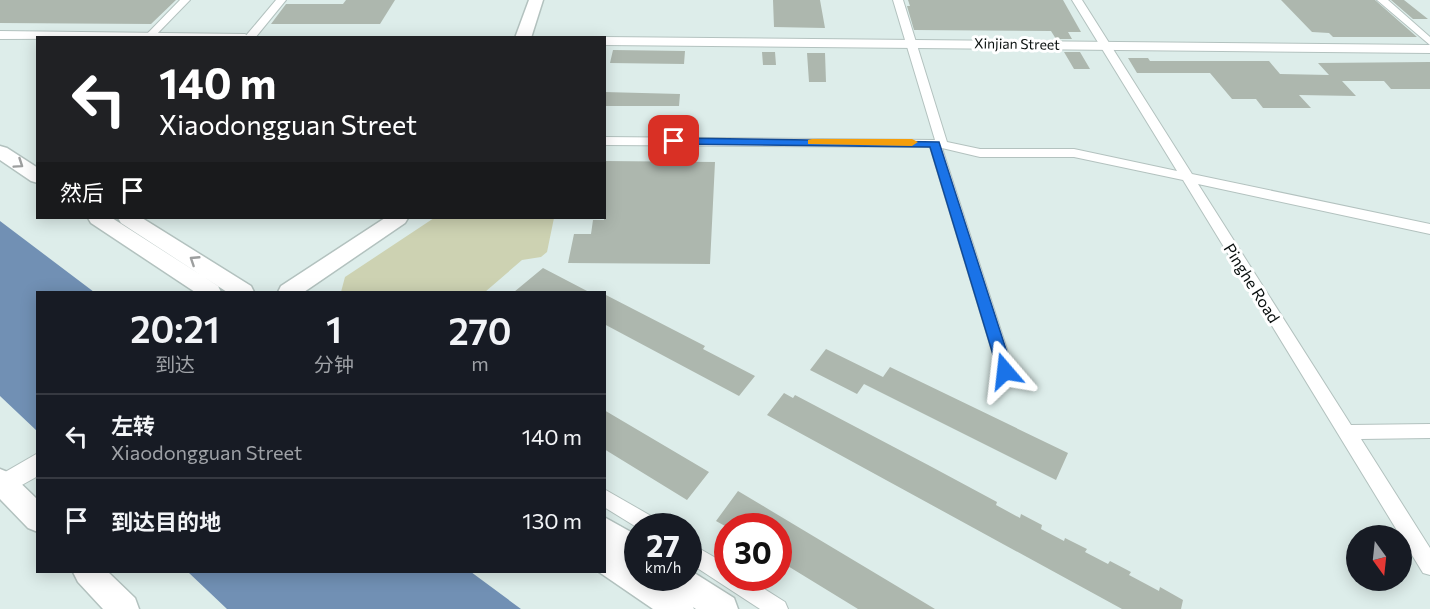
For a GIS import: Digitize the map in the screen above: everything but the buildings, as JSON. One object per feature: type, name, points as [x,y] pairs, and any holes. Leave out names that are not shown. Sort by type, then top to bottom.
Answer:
[{"type":"main road","points":[[524,36],[536,0]]},
{"type":"main road","points":[[533,36],[545,0]]},
{"type":"main road","points":[[0,134],[36,157]]},
{"type":"main road","points":[[0,152],[36,176]]},
{"type":"main road","points":[[100,219],[208,291]]},
{"type":"main road","points":[[130,219],[241,291]]},
{"type":"main road","points":[[290,291],[397,219]]},
{"type":"main road","points":[[307,291],[413,219]]},
{"type":"main road","points":[[3,491],[36,517]]},
{"type":"main road","points":[[606,531],[624,543]]},
{"type":"main road","points":[[606,559],[678,609]]},
{"type":"main road","points":[[89,573],[124,609]]},
{"type":"main road","points":[[696,591],[723,609]]},
{"type":"street","points":[[149,36],[185,0]]},
{"type":"street","points":[[249,36],[281,0]]},
{"type":"street","points":[[898,0],[1005,371]]},
{"type":"street","name":"Pinghe Road","points":[[1077,0],[1430,566]]},
{"type":"street","points":[[1382,0],[1430,42]]},
{"type":"street","points":[[0,35],[74,36]]},
{"type":"street","name":"Xinjian Street","points":[[606,41],[1430,49]]},
{"type":"street","points":[[606,141],[939,144],[980,153],[1074,153],[1430,229]]},
{"type":"street","points":[[1346,432],[1430,431]]},
{"type":"street","points":[[3,491],[36,465]]},
{"type":"street","points":[[3,491],[36,479]]},
{"type":"street","points":[[606,498],[630,513]]},
{"type":"street","points":[[750,591],[778,609]]},
{"type":"green space","points":[[432,219],[554,219],[547,252],[541,257],[522,260],[486,291],[341,291],[345,277]]},
{"type":"water","points":[[0,221],[93,291],[36,291],[36,430],[0,396]]},
{"type":"water","points":[[189,573],[472,573],[521,609],[227,609]]},
{"type":"slow traffic","points":[[812,142],[912,142]]},
{"type":"route","points":[[674,141],[935,144],[1005,371]]}]
